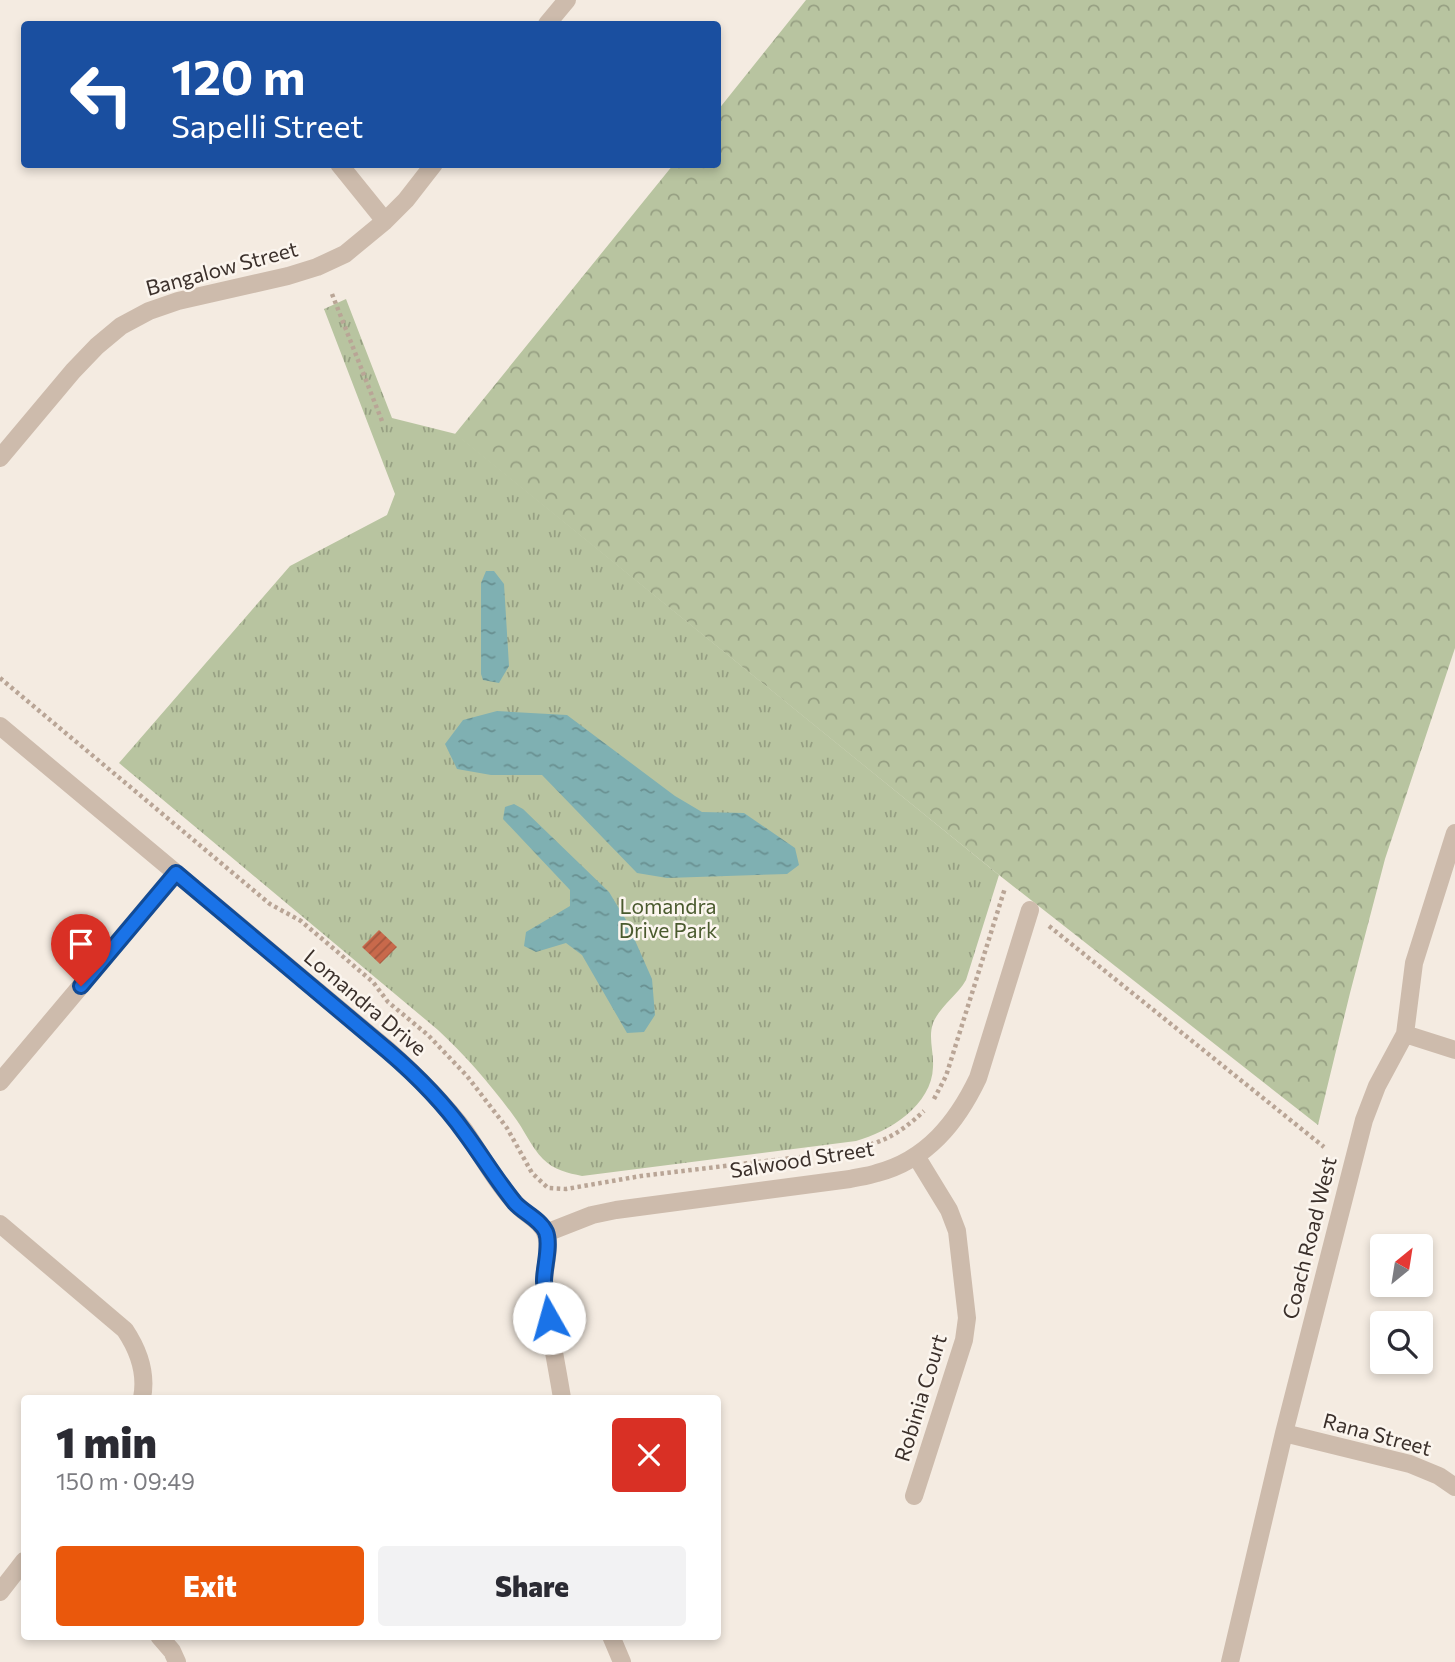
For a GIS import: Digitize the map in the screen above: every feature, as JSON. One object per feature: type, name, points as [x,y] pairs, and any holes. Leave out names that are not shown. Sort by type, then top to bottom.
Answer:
[{"type":"street","points":[[550,21],[567,0]]},
{"type":"street","points":[[342,168],[385,221]]},
{"type":"street","name":"Bangalow Street","points":[[0,458],[73,371],[121,326],[149,311],[178,301],[288,276],[345,254],[406,200],[431,168]]},
{"type":"street","name":"Lomandra Drive","points":[[0,726],[418,1077],[464,1131],[517,1206],[536,1220],[546,1233]]},
{"type":"street","name":"Coach Road West","points":[[1230,1662],[1284,1433],[1364,1120],[1377,1086],[1405,1034],[1414,963],[1455,833]]},
{"type":"street","points":[[0,1082],[176,873]]},
{"type":"street","name":"Salwood Street","points":[[546,1233],[592,1215],[616,1210],[879,1173],[916,1156],[935,1141],[952,1122],[978,1078],[1030,910]]},
{"type":"street","points":[[1405,1034],[1455,1050]]},
{"type":"street","name":"Robinia Court","points":[[914,1496],[964,1340],[967,1318],[957,1231],[943,1200],[916,1156]]},
{"type":"street","points":[[0,1224],[125,1330],[141,1361],[142,1395]]},
{"type":"street","points":[[546,1233],[544,1279],[562,1395]]},
{"type":"street","name":"Rana Street","points":[[1284,1433],[1410,1464],[1439,1476],[1455,1487]]},
{"type":"street","points":[[0,1592],[21,1565]]},
{"type":"street","points":[[162,1640],[177,1662]]},
{"type":"street","points":[[613,1640],[622,1662]]},
{"type":"path","points":[[332,294],[382,421]]},
{"type":"path","points":[[0,678],[270,904],[301,921],[373,982],[388,1002],[428,1035],[467,1076],[507,1128],[532,1173],[548,1188],[566,1189],[641,1176],[803,1157]]},
{"type":"path","points":[[843,1152],[887,1139],[906,1128],[930,1106],[946,1076],[1004,888]]},
{"type":"path","points":[[1030,910],[1324,1147]]},
{"type":"green space","points":[[806,0],[1455,0],[1455,648],[1385,859],[1318,1125],[999,875],[455,434],[671,168],[721,168],[721,106]]},
{"type":"green space","name":"Lomandra Drive Park","points":[[346,299],[392,418],[456,434],[999,875],[966,980],[933,1023],[931,1081],[917,1105],[895,1124],[856,1141],[582,1176],[556,1168],[539,1154],[496,1092],[438,1030],[119,763],[290,566],[387,515],[395,494],[324,309]]},
{"type":"water","points":[[486,571],[494,571],[504,584],[509,666],[499,683],[483,680],[481,674],[481,583]]},
{"type":"water","points":[[497,711],[567,715],[675,796],[702,812],[744,813],[795,848],[799,865],[787,874],[667,878],[637,873],[542,775],[491,775],[457,769],[445,744],[463,720]]},
{"type":"water","points":[[514,804],[523,809],[609,892],[626,920],[652,979],[655,1015],[644,1032],[627,1033],[582,955],[566,943],[536,952],[524,946],[526,932],[570,906],[570,890],[503,819],[505,807]]},
{"type":"building","points":[[379,930],[397,947],[380,964],[362,947]]},
{"type":"route","points":[[81,986],[176,873],[418,1077],[440,1102],[517,1206],[536,1220],[546,1233],[544,1279],[549,1318]]}]
